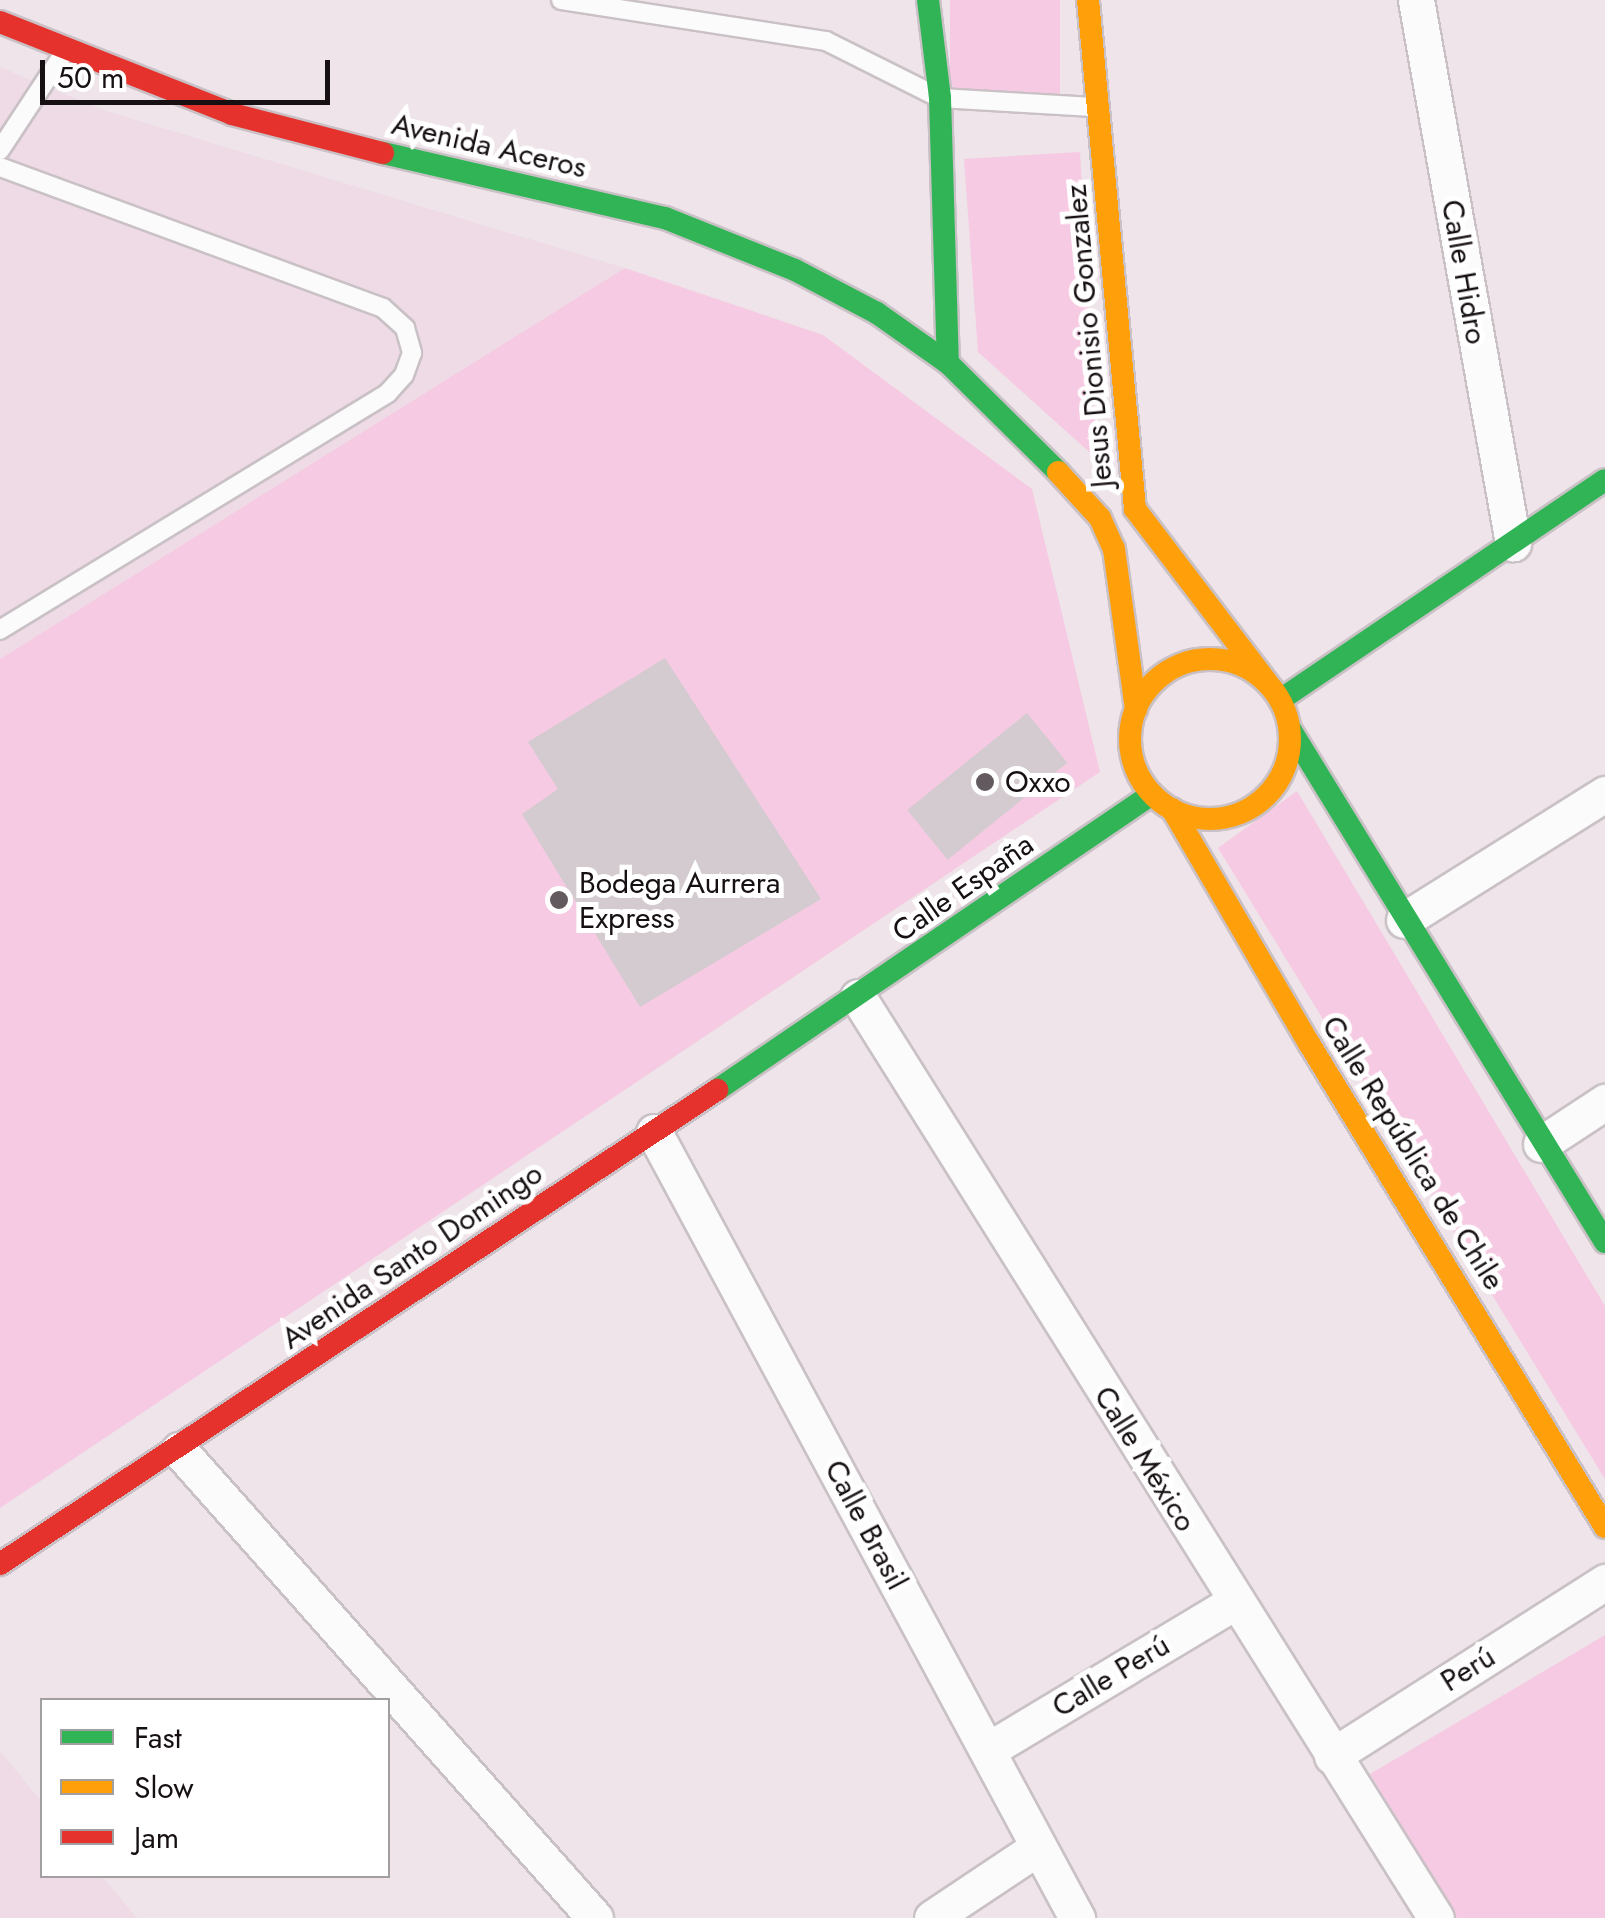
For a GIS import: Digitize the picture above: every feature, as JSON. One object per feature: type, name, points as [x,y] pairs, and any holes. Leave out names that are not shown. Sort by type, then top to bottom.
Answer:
[{"type":"street","points":[[928,0],[940,98],[948,363]]},
{"type":"street","name":"Jesus Dionisio Gonzalez","points":[[1088,0],[1135,509],[1273,691]]},
{"type":"street","name":"Calle Hidro","points":[[1416,0],[1513,543]]},
{"type":"street","name":"Avenida Aceros","points":[[0,22],[232,114],[316,138],[665,218],[795,270],[877,313],[948,363],[1086,498],[1100,518]]},
{"type":"street","points":[[1273,691],[1513,543],[1605,480]]},
{"type":"street","points":[[1135,509],[1100,518],[1114,548],[1136,708],[1132,754],[1152,794],[1172,809],[1193,817],[1218,818],[1244,812],[1265,798],[1281,778],[1289,754],[1290,729]]},
{"type":"street","points":[[1136,708],[1147,690],[1183,664],[1227,661],[1273,691],[1290,729],[1404,920],[1605,1242]]},
{"type":"street","name":"Calle España","points":[[858,997],[1152,794]]},
{"type":"street","points":[[1404,920],[1605,794]]},
{"type":"street","name":"Calle República de Chile","points":[[1172,809],[1310,1046],[1605,1527]]},
{"type":"street","name":"Avenida Santo Domingo","points":[[0,1564],[179,1450],[858,997]]},
{"type":"street","name":"Calle México","points":[[858,997],[1234,1602],[1436,1918]]},
{"type":"street","points":[[1541,1144],[1605,1102]]},
{"type":"street","name":"Calle Brasil","points":[[654,1132],[1077,1918]]},
{"type":"street","points":[[179,1450],[596,1918]]},
{"type":"street","name":"Perú","points":[[1332,1756],[1605,1582]]},
{"type":"street","name":"Calle Perú","points":[[988,1750],[1234,1602]]},
{"type":"street","points":[[932,1918],[1037,1848]]},
{"type":"lane","points":[[561,0],[826,41],[940,98],[1098,108]]},
{"type":"lane","points":[[0,150],[54,75],[66,50]]},
{"type":"lane","points":[[0,167],[383,308],[405,328],[412,352],[404,375],[388,393],[0,630]]},
{"type":"shaded area","points":[[950,0],[1060,0],[1060,97],[950,97]]},
{"type":"shaded area","points":[[0,67],[103,110],[625,268],[0,659]]},
{"type":"shaded area","points":[[1080,152],[1097,459],[978,352],[964,159]]},
{"type":"shaded area","points":[[625,268],[823,335],[1032,489],[1100,772],[0,1508],[0,659]]},
{"type":"shaded area","points":[[1297,791],[1605,1306],[1605,1479],[1218,848]]},
{"type":"shaded area","points":[[1605,1635],[1605,1918],[1457,1918],[1370,1774]]},
{"type":"shaded area","points":[[0,1751],[40,1800],[40,1878],[104,1878],[137,1918],[0,1918]]},
{"type":"building","points":[[665,658],[821,899],[640,1007],[522,814],[558,789],[528,742]]},
{"type":"building","name":"Oxxo","points":[[1027,713],[1067,763],[948,860],[907,810]]},
{"type":"traffic: fast","points":[[928,0],[940,98],[948,363]]},
{"type":"traffic: fast","points":[[383,153],[665,218],[795,270],[877,313],[948,363],[1058,472]]},
{"type":"traffic: fast","points":[[1280,700],[1605,480]]},
{"type":"traffic: fast","points":[[1290,729],[1605,1242]]},
{"type":"traffic: fast","points":[[717,1090],[1152,794]]},
{"type":"traffic: slow","points":[[1088,0],[1135,509],[1267,682]]},
{"type":"traffic: slow","points":[[1058,472],[1100,518],[1114,549],[1136,709]]},
{"type":"traffic: slow","points":[[1210,659],[1240,666],[1266,683],[1283,709],[1290,739],[1283,769],[1266,795],[1240,812],[1210,819],[1180,812],[1154,795],[1137,769],[1130,739],[1137,709],[1154,683],[1180,666],[1210,659]]},
{"type":"traffic: slow","points":[[1172,809],[1310,1045],[1605,1527]]},
{"type":"traffic: jam","points":[[0,22],[232,114],[383,153]]},
{"type":"traffic: jam","points":[[0,1564],[717,1090]]},
{"type":"place","name":"Oxxo","points":[[985,782]]},
{"type":"place","name":"Bodega Aurrera Express","points":[[559,900]]}]
